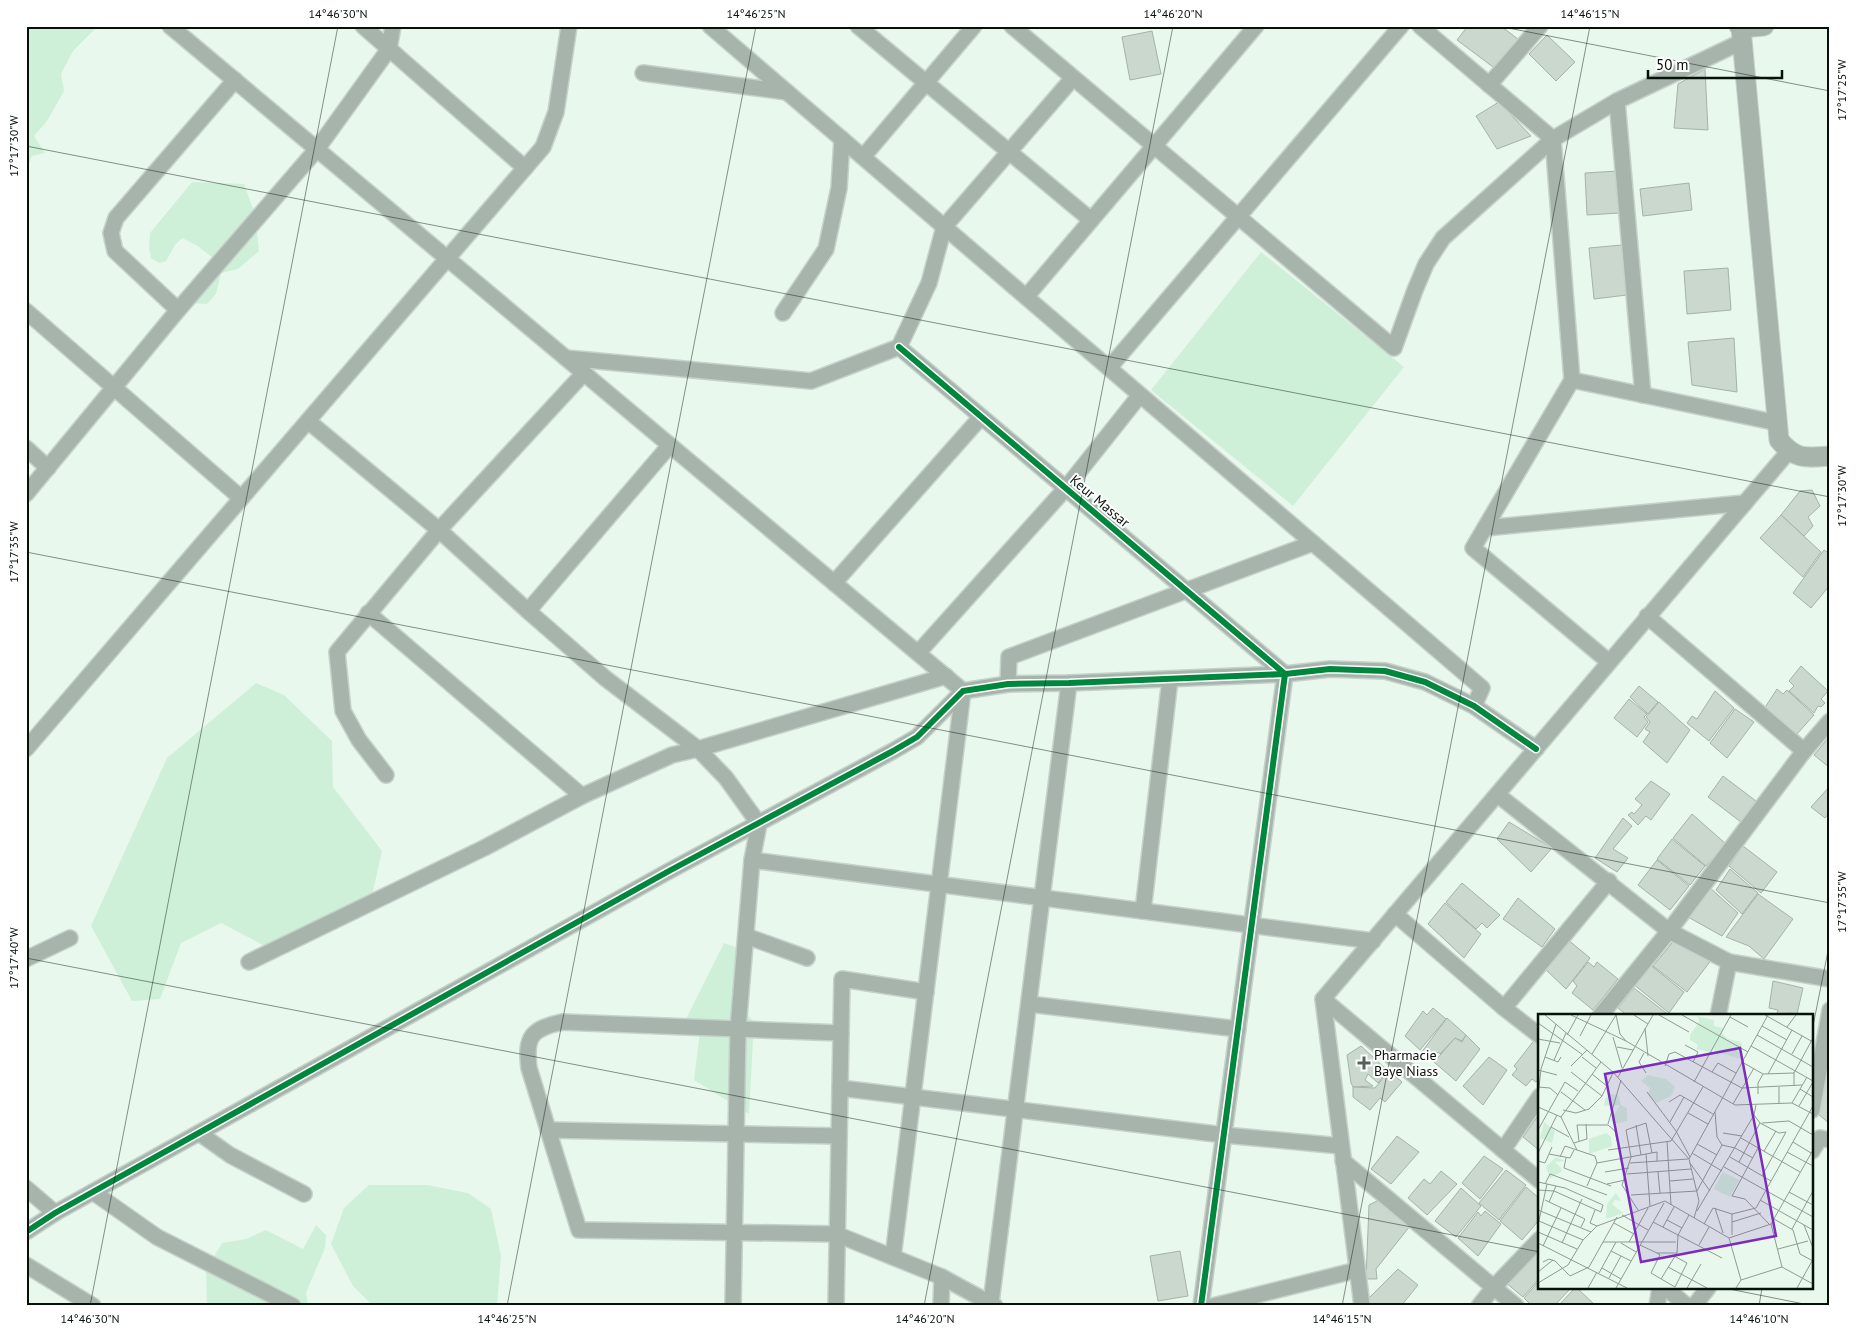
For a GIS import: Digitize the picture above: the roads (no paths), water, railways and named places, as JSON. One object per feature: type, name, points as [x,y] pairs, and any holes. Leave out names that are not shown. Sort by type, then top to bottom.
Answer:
[{"type":"street","points":[[170,26],[963,691]]},
{"type":"street","points":[[363,26],[525,168]]},
{"type":"street","points":[[26,494],[178,310],[317,149],[389,49],[393,26]]},
{"type":"street","points":[[29,741],[308,421],[543,147],[556,112],[569,26]]},
{"type":"street","points":[[710,26],[1482,688],[1474,706]]},
{"type":"street","points":[[858,26],[1091,220]]},
{"type":"street","points":[[863,157],[974,26]]},
{"type":"street","points":[[1012,26],[1394,348],[1426,264],[1443,238],[1553,139],[1617,100],[1741,32],[1764,26]]},
{"type":"street","points":[[1026,297],[1256,26]]},
{"type":"street","points":[[1109,368],[1401,26]]},
{"type":"street","points":[[1420,26],[1553,139],[1572,380],[1473,548],[1609,662]]},
{"type":"street","points":[[1489,85],[1540,26]]},
{"type":"street","points":[[1741,32],[1779,440],[1789,450],[1804,458],[1830,456]]},
{"type":"street","points":[[643,73],[787,92]]},
{"type":"street","points":[[566,358],[811,381],[899,348],[929,284],[944,227],[1073,78]]},
{"type":"street","points":[[178,310],[115,252],[111,233],[116,218],[235,80]]},
{"type":"street","points":[[1617,100],[1643,395]]},
{"type":"street","points":[[783,313],[826,248],[840,188],[842,139]]},
{"type":"street","points":[[26,311],[241,498]]},
{"type":"street","name":"Keur Massar","points":[[899,348],[1285,674]]},
{"type":"street","points":[[386,775],[359,740],[343,711],[337,652],[439,530],[584,373]]},
{"type":"street","points":[[1572,380],[1778,423]]},
{"type":"street","points":[[918,653],[1066,488],[1140,395]]},
{"type":"street","points":[[834,583],[981,417]]},
{"type":"street","points":[[308,421],[439,530],[605,678],[698,749],[726,778],[759,824],[752,860],[738,1028],[734,1306]]},
{"type":"street","points":[[528,611],[670,445]]},
{"type":"street","points":[[26,448],[48,468]]},
{"type":"street","points":[[1362,1306],[1323,999],[1789,450]]},
{"type":"street","points":[[1485,528],[1745,502]]},
{"type":"street","points":[[1008,684],[1009,657],[1313,543]]},
{"type":"street","points":[[368,614],[582,796]]},
{"type":"street","points":[[1647,616],[1804,751]]},
{"type":"street","points":[[26,1232],[55,1213],[661,876],[893,751],[917,737],[963,691],[1008,684],[1285,674],[1330,669],[1385,671],[1425,682],[1474,706],[1536,749]]},
{"type":"street","points":[[1201,1306],[1285,674]]},
{"type":"street","points":[[249,962],[484,848],[582,796],[672,755],[946,676]]},
{"type":"street","points":[[1143,911],[1170,679]]},
{"type":"street","points":[[841,1033],[562,1022],[544,1026],[529,1040],[527,1049],[529,1068],[580,1230],[836,1234],[942,1278],[993,1305],[1069,683]]},
{"type":"street","points":[[893,1257],[963,691]]},
{"type":"street","points":[[1602,1014],[1669,931],[1804,751],[1830,721]]},
{"type":"street","points":[[1498,795],[1609,881],[1669,931],[1729,962],[1830,979]]},
{"type":"street","points":[[752,860],[1373,941]]},
{"type":"street","points":[[1504,1008],[1609,881]]},
{"type":"street","points":[[1395,914],[1504,1008],[1538,1034]]},
{"type":"street","points":[[746,936],[807,958]]},
{"type":"street","points":[[26,959],[70,938]]},
{"type":"street","points":[[1718,1014],[1729,962]]},
{"type":"street","points":[[836,1306],[842,979],[926,992]]},
{"type":"street","points":[[1323,999],[1538,1179]]},
{"type":"street","points":[[1029,1004],[1238,1029]]},
{"type":"street","points":[[1814,1099],[1830,1010]]},
{"type":"street","points":[[840,1088],[1224,1135],[1342,1154],[1493,1288],[1516,1306]]},
{"type":"street","points":[[1503,1150],[1538,1099]]},
{"type":"street","points":[[548,1130],[839,1136]]},
{"type":"street","points":[[200,1133],[230,1155],[304,1194]]},
{"type":"street","points":[[1814,1148],[1820,1138],[1830,1140]]},
{"type":"street","points":[[26,1188],[55,1213]]},
{"type":"street","points":[[93,1192],[157,1237],[293,1306]]},
{"type":"street","points":[[1479,1306],[1493,1288],[1538,1241]]},
{"type":"street","points":[[26,1265],[93,1306]]},
{"type":"street","points":[[1214,1306],[1357,1270]]},
{"type":"street","points":[[941,1306],[942,1278]]},
{"type":"street","points":[[1657,1306],[1660,1290]]},
{"type":"street","points":[[1668,1290],[1687,1306]]},
{"type":"street","points":[[1694,1306],[1706,1290]]},
{"type":"place","name":"Pharmacie Baye Niass","points":[[1364,1063]]}]
